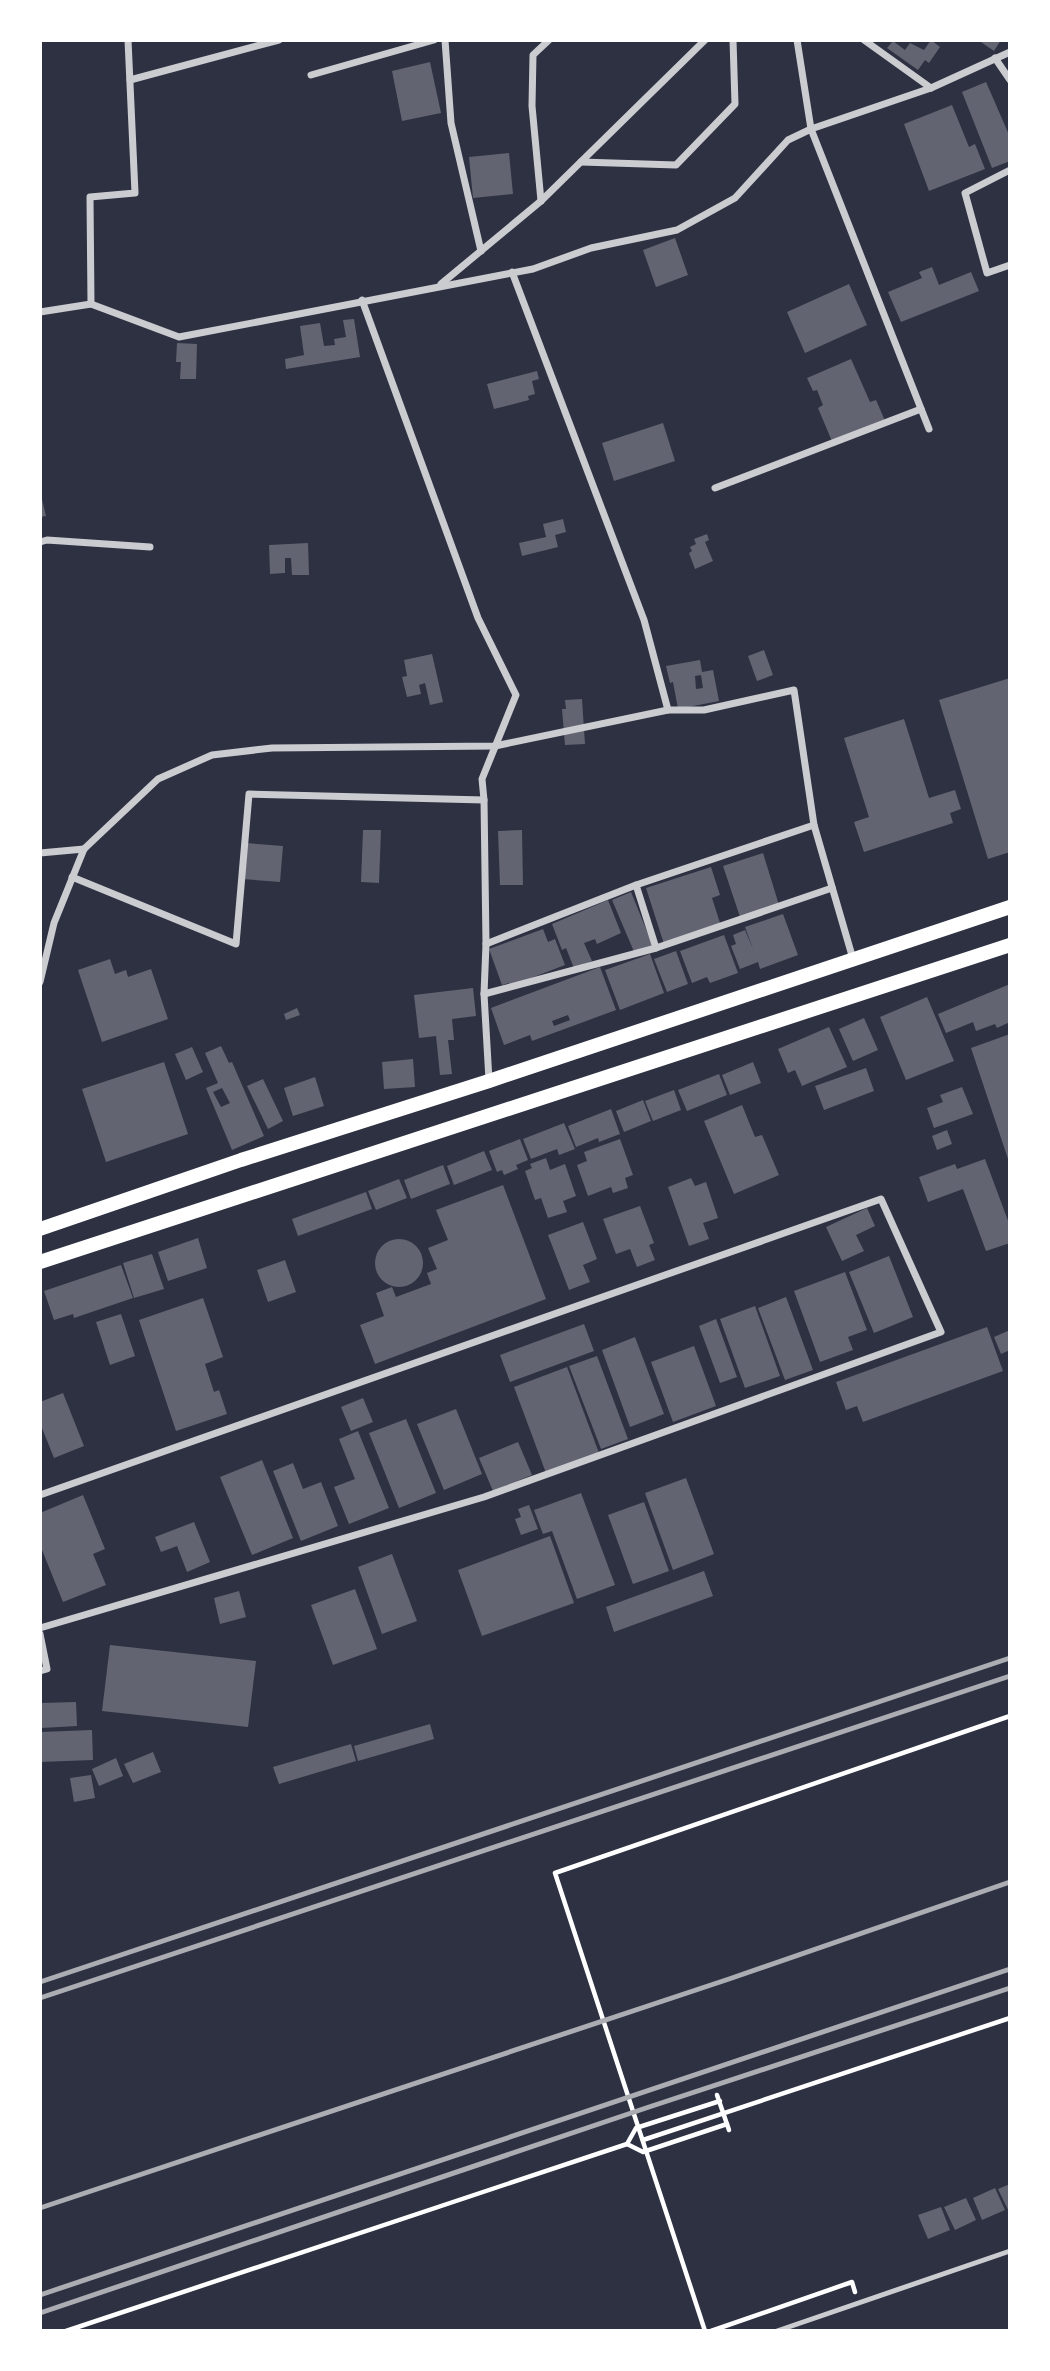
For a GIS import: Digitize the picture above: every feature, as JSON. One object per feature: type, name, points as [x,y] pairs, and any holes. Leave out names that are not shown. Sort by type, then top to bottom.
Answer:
[{"type":"main road","points":[[40,1229],[1010,907]]},
{"type":"main road","points":[[40,1262],[1010,945]]},
{"type":"street","points":[[91,304],[90,197],[135,193],[128,40]]},
{"type":"street","points":[[130,80],[279,40]]},
{"type":"street","points":[[311,75],[433,40]]},
{"type":"street","points":[[445,40],[451,123],[481,251]]},
{"type":"street","points":[[541,201],[533,106],[533,55],[550,40]]},
{"type":"street","points":[[438,286],[541,201],[705,40]]},
{"type":"street","points":[[581,162],[676,165],[735,104],[733,40]]},
{"type":"street","points":[[797,40],[811,129],[929,429]]},
{"type":"street","points":[[863,40],[931,88]]},
{"type":"street","points":[[40,312],[91,304],[179,337],[533,269],[590,248],[677,230],[735,198],[788,140],[811,129],[931,88],[1010,52]]},
{"type":"street","points":[[995,58],[1010,80]]},
{"type":"street","points":[[1010,170],[965,193],[987,273],[1010,265]]},
{"type":"street","points":[[512,272],[644,620],[668,710]]},
{"type":"street","points":[[362,300],[478,618],[516,695],[482,779],[486,944],[484,994],[489,1081]]},
{"type":"street","points":[[715,488],[921,409]]},
{"type":"street","points":[[40,542],[47,540],[150,547]]},
{"type":"street","points":[[40,982],[54,923],[83,849],[158,779],[212,755],[272,748],[495,746],[668,710],[704,710],[794,690],[814,825],[853,960]]},
{"type":"street","points":[[72,877],[236,944],[249,794],[484,800]]},
{"type":"street","points":[[486,944],[636,885],[814,825]]},
{"type":"street","points":[[40,853],[83,849]]},
{"type":"street","points":[[636,885],[656,948]]},
{"type":"street","points":[[484,994],[656,948],[832,888]]},
{"type":"street","points":[[40,1495],[881,1199],[942,1332],[484,1497],[40,1628]]},
{"type":"street","points":[[40,1634],[47,1669],[40,1671]]},
{"type":"lane","points":[[777,2331],[1010,2252]]},
{"type":"path","points":[[705,2331],[555,1873],[1010,1716]]},
{"type":"path","points":[[643,2140],[1010,2018]]},
{"type":"path","points":[[66,2331],[627,2144],[643,2151],[728,2127],[717,2095]]},
{"type":"path","points":[[627,2144],[636,2128],[720,2101]]},
{"type":"path","points":[[711,2331],[852,2281],[859,2303]]},
{"type":"building","points":[[931,40],[940,47],[929,63],[925,60],[918,70],[887,48],[893,41],[905,50],[910,43],[924,50]]},
{"type":"building","points":[[978,40],[1001,40],[994,51]]},
{"type":"building","points":[[430,62],[441,113],[402,121],[392,71]]},
{"type":"building","points":[[986,82],[1010,137],[1010,161],[992,168],[962,92]]},
{"type":"building","points":[[952,105],[969,147],[975,144],[985,169],[929,191],[904,124]]},
{"type":"building","points":[[509,153],[513,194],[473,198],[469,157]]},
{"type":"building","points":[[675,238],[688,275],[656,287],[643,250]]},
{"type":"building","points":[[932,267],[939,285],[971,272],[979,291],[901,322],[888,292],[922,278],[919,272]]},
{"type":"building","points":[[849,284],[867,325],[805,353],[787,312]]},
{"type":"building","points":[[354,319],[360,357],[286,369],[285,359],[304,355],[300,326],[320,323],[324,346],[335,345],[334,339],[346,337],[343,320]]},
{"type":"building","points":[[177,343],[197,344],[196,379],[180,379],[181,362],[176,362]]},
{"type":"building","points":[[851,359],[870,402],[876,400],[886,423],[834,446],[818,408],[823,405],[817,390],[813,391],[807,378]]},
{"type":"building","points":[[537,371],[539,379],[532,381],[535,394],[528,396],[529,400],[494,409],[487,384]]},
{"type":"building","points":[[663,423],[675,461],[614,481],[602,443]]},
{"type":"building","points":[[40,491],[46,516],[40,517]]},
{"type":"building","points":[[563,519],[566,532],[555,535],[558,547],[522,556],[519,543],[546,537],[543,524]]},
{"type":"building","points":[[707,534],[709,540],[705,542],[713,561],[695,569],[689,553],[692,551],[690,547],[696,544],[694,539]]},
{"type":"building","points":[[308,543],[309,575],[292,575],[291,558],[285,558],[285,573],[270,574],[269,545]]},
{"type":"building","points":[[764,650],[773,675],[757,681],[748,656]]},
{"type":"building","points":[[432,654],[443,702],[430,705],[425,683],[419,685],[421,694],[407,697],[402,677],[407,676],[404,660]]},
{"type":"building","points":[[700,660],[702,672],[713,670],[719,701],[678,709],[673,682],[670,683],[666,666]],"holes":[[[701,675],[703,688],[696,689],[695,676]]]},
{"type":"building","points":[[1010,678],[1010,852],[988,859],[939,700]]},
{"type":"building","points":[[582,699],[585,744],[565,745],[562,709],[566,709],[565,700]]},
{"type":"building","points":[[904,719],[929,798],[955,790],[961,809],[950,813],[953,823],[864,852],[854,822],[869,817],[844,738]]},
{"type":"building","points":[[363,830],[381,830],[379,883],[361,882]]},
{"type":"building","points":[[522,830],[523,885],[500,885],[498,831]]},
{"type":"building","points":[[245,843],[283,846],[280,882],[242,879]]},
{"type":"building","points":[[763,853],[779,905],[740,917],[723,866]]},
{"type":"building","points":[[711,867],[720,895],[712,898],[721,926],[664,944],[646,888]]},
{"type":"building","points":[[631,892],[653,946],[635,954],[612,900]]},
{"type":"building","points":[[608,900],[621,933],[597,944],[595,939],[584,943],[592,961],[574,968],[566,948],[562,950],[552,924]]},
{"type":"building","points":[[783,914],[798,955],[760,969],[758,962],[740,969],[731,946],[736,944],[733,935],[745,930],[753,949],[745,927]]},
{"type":"building","points":[[543,929],[548,942],[555,939],[565,965],[510,986],[509,983],[502,985],[489,949]]},
{"type":"building","points":[[724,935],[738,973],[710,983],[707,977],[692,983],[680,951]]},
{"type":"building","points":[[676,951],[688,984],[667,992],[654,959]]},
{"type":"building","points":[[650,954],[664,993],[620,1010],[605,970]]},
{"type":"building","points":[[110,959],[115,974],[126,970],[128,977],[151,969],[168,1019],[102,1042],[78,970]]},
{"type":"building","points":[[600,967],[616,1010],[532,1041],[530,1035],[504,1045],[491,1008]],"holes":[[[568,1015],[570,1020],[554,1026],[552,1021]]]},
{"type":"building","points":[[1010,984],[1010,1022],[997,1028],[995,1024],[976,1031],[973,1022],[946,1033],[938,1014]]},
{"type":"building","points":[[473,988],[476,1016],[452,1019],[454,1040],[448,1040],[452,1074],[440,1075],[436,1036],[419,1038],[414,995]]},
{"type":"building","points":[[927,997],[954,1061],[906,1080],[880,1017]]},
{"type":"building","points":[[297,1008],[300,1015],[286,1020],[284,1014]]},
{"type":"building","points":[[864,1018],[878,1050],[853,1061],[839,1029]]},
{"type":"building","points":[[829,1027],[847,1067],[802,1086],[795,1070],[788,1073],[778,1049]]},
{"type":"building","points":[[1010,1034],[1010,1162],[1009,1162],[971,1048]]},
{"type":"building","points":[[221,1046],[229,1063],[232,1062],[264,1136],[232,1150],[206,1088],[218,1083],[205,1053]],"holes":[[[222,1088],[230,1103],[221,1107],[213,1092]]]},
{"type":"building","points":[[192,1047],[203,1072],[186,1080],[175,1054]]},
{"type":"building","points":[[413,1059],[415,1087],[384,1089],[382,1062]]},
{"type":"building","points":[[164,1062],[188,1134],[106,1162],[82,1089]]},
{"type":"building","points":[[753,1062],[761,1083],[730,1095],[722,1075]]},
{"type":"building","points":[[866,1068],[874,1091],[824,1110],[815,1086]]},
{"type":"building","points":[[719,1074],[727,1095],[687,1111],[678,1090]]},
{"type":"building","points":[[315,1077],[324,1106],[293,1116],[284,1088]]},
{"type":"building","points":[[263,1079],[283,1121],[268,1129],[247,1086]]},
{"type":"building","points":[[962,1087],[973,1114],[934,1128],[927,1108],[943,1102],[940,1095]]},
{"type":"building","points":[[674,1090],[681,1110],[653,1121],[645,1101]]},
{"type":"building","points":[[643,1100],[651,1121],[624,1132],[616,1111]]},
{"type":"building","points":[[742,1105],[755,1137],[762,1135],[779,1175],[734,1194],[704,1121]]},
{"type":"building","points":[[611,1109],[620,1134],[599,1142],[598,1138],[576,1147],[568,1126]]},
{"type":"building","points":[[564,1123],[575,1149],[559,1155],[557,1149],[531,1159],[523,1139]]},
{"type":"building","points":[[947,1130],[952,1144],[937,1150],[932,1136]]},
{"type":"building","points":[[520,1139],[528,1160],[516,1165],[518,1169],[504,1175],[502,1170],[497,1172],[489,1151]]},
{"type":"building","points":[[620,1139],[633,1175],[625,1178],[628,1188],[613,1193],[611,1187],[588,1196],[577,1165],[587,1161],[584,1152]]},
{"type":"building","points":[[484,1151],[492,1170],[454,1185],[447,1166]]},
{"type":"building","points":[[546,1158],[550,1170],[565,1164],[576,1196],[563,1201],[567,1212],[548,1218],[541,1198],[535,1200],[525,1171],[532,1168],[530,1164]]},
{"type":"building","points":[[985,1159],[1010,1226],[1010,1243],[986,1251],[963,1189],[928,1202],[919,1177],[955,1164],[957,1169]]},
{"type":"building","points":[[443,1165],[450,1184],[411,1199],[404,1180]]},
{"type":"building","points":[[691,1178],[695,1186],[706,1182],[718,1218],[703,1223],[709,1239],[689,1246],[668,1187]]},
{"type":"building","points":[[399,1179],[407,1198],[376,1210],[368,1191]]},
{"type":"building","points":[[503,1185],[546,1299],[375,1364],[360,1325],[384,1316],[376,1293],[392,1287],[396,1297],[431,1284],[427,1273],[437,1269],[428,1248],[448,1240],[436,1210]]},
{"type":"building","points":[[366,1192],[372,1209],[298,1236],[292,1219]]},
{"type":"building","points":[[640,1206],[654,1243],[649,1245],[655,1260],[637,1267],[630,1249],[616,1254],[603,1219]]},
{"type":"building","points":[[867,1208],[875,1226],[856,1235],[864,1251],[842,1261],[826,1227]]},
{"type":"building","points":[[583,1222],[597,1259],[583,1265],[590,1282],[569,1290],[548,1235]]},
{"type":"building","points":[[198,1238],[207,1268],[168,1281],[158,1252]]},
{"type":"building","points":[[399,1239],[416,1246],[423,1263],[416,1280],[399,1287],[382,1280],[375,1263],[382,1246]]},
{"type":"building","points":[[152,1254],[164,1289],[134,1298],[123,1263]]},
{"type":"building","points":[[889,1256],[913,1317],[874,1333],[849,1272]]},
{"type":"building","points":[[285,1260],[296,1292],[268,1302],[257,1270]]},
{"type":"building","points":[[121,1265],[133,1298],[74,1318],[73,1314],[54,1320],[44,1291]]},
{"type":"building","points":[[845,1272],[867,1330],[848,1337],[853,1350],[820,1362],[794,1291]]},
{"type":"building","points":[[786,1297],[813,1370],[785,1380],[758,1308]]},
{"type":"building","points":[[203,1298],[223,1357],[205,1364],[214,1392],[219,1390],[227,1414],[176,1431],[139,1320]]},
{"type":"building","points":[[755,1306],[780,1376],[745,1388],[720,1319]]},
{"type":"building","points":[[121,1314],[135,1356],[110,1365],[96,1322]]},
{"type":"building","points":[[716,1319],[737,1377],[720,1383],[699,1326]]},
{"type":"building","points":[[584,1324],[594,1351],[510,1382],[500,1355]]},
{"type":"building","points":[[987,1327],[1003,1371],[863,1422],[857,1406],[846,1410],[836,1382]]},
{"type":"building","points":[[1010,1330],[1010,1350],[1001,1354],[994,1337]]},
{"type":"building","points":[[635,1337],[664,1414],[630,1427],[602,1350]]},
{"type":"building","points":[[694,1346],[716,1406],[673,1422],[651,1362]]},
{"type":"building","points":[[597,1356],[628,1439],[601,1449],[569,1366]]},
{"type":"building","points":[[567,1367],[599,1453],[546,1473],[514,1387]]},
{"type":"building","points":[[63,1393],[84,1446],[54,1458],[40,1423],[40,1402]]},
{"type":"building","points":[[363,1398],[373,1422],[351,1431],[341,1407]]},
{"type":"building","points":[[456,1409],[482,1474],[444,1490],[417,1424]]},
{"type":"building","points":[[406,1419],[436,1493],[399,1508],[369,1433]]},
{"type":"building","points":[[358,1431],[389,1508],[349,1524],[334,1487],[355,1479],[339,1439]]},
{"type":"building","points":[[518,1442],[532,1475],[493,1491],[479,1458]]},
{"type":"building","points":[[262,1460],[293,1538],[252,1555],[220,1477]]},
{"type":"building","points":[[293,1463],[303,1489],[321,1482],[338,1526],[301,1541],[273,1471]]},
{"type":"building","points":[[686,1478],[714,1554],[673,1570],[645,1493]]},
{"type":"building","points":[[581,1493],[615,1585],[577,1599],[552,1531],[543,1534],[534,1510]]},
{"type":"building","points":[[83,1495],[105,1549],[93,1554],[106,1585],[63,1602],[40,1545],[40,1513]]},
{"type":"building","points":[[644,1502],[669,1571],[633,1584],[608,1515]]},
{"type":"building","points":[[529,1505],[538,1529],[521,1535],[515,1519],[521,1517],[518,1509]]},
{"type":"building","points":[[194,1522],[210,1562],[187,1572],[177,1546],[161,1552],[155,1537]]},
{"type":"building","points":[[550,1536],[574,1603],[482,1636],[458,1570]]},
{"type":"building","points":[[392,1554],[417,1621],[382,1634],[358,1567]]},
{"type":"building","points":[[704,1571],[713,1596],[614,1632],[606,1607]]},
{"type":"building","points":[[355,1589],[377,1649],[333,1665],[311,1605]]},
{"type":"building","points":[[239,1591],[246,1617],[220,1624],[214,1598]]},
{"type":"building","points":[[110,1645],[256,1661],[248,1727],[102,1711]]},
{"type":"building","points":[[76,1702],[77,1726],[41,1728],[40,1703]]},
{"type":"building","points":[[430,1724],[434,1739],[358,1761],[354,1746]]},
{"type":"building","points":[[92,1730],[93,1760],[40,1762],[40,1732]]},
{"type":"building","points":[[351,1744],[356,1761],[279,1784],[273,1767]]},
{"type":"building","points":[[153,1752],[161,1772],[133,1783],[124,1764]]},
{"type":"building","points":[[116,1758],[123,1776],[99,1786],[92,1769]]},
{"type":"building","points":[[91,1775],[95,1798],[74,1802],[70,1778]]},
{"type":"building","points":[[1010,2184],[1010,2214],[998,2189]]},
{"type":"building","points":[[995,2188],[1005,2210],[982,2220],[973,2198]]},
{"type":"building","points":[[966,2198],[976,2220],[955,2230],[944,2207]]},
{"type":"building","points":[[941,2207],[950,2230],[928,2239],[918,2215]]},
{"type":"railway","points":[[40,1982],[1010,1658]]},
{"type":"railway","points":[[40,1998],[1010,1676]]},
{"type":"railway","points":[[40,2208],[729,1979],[1010,1882]]},
{"type":"railway","points":[[40,2295],[1010,1969]]},
{"type":"railway","points":[[40,2313],[1010,1988]]}]
